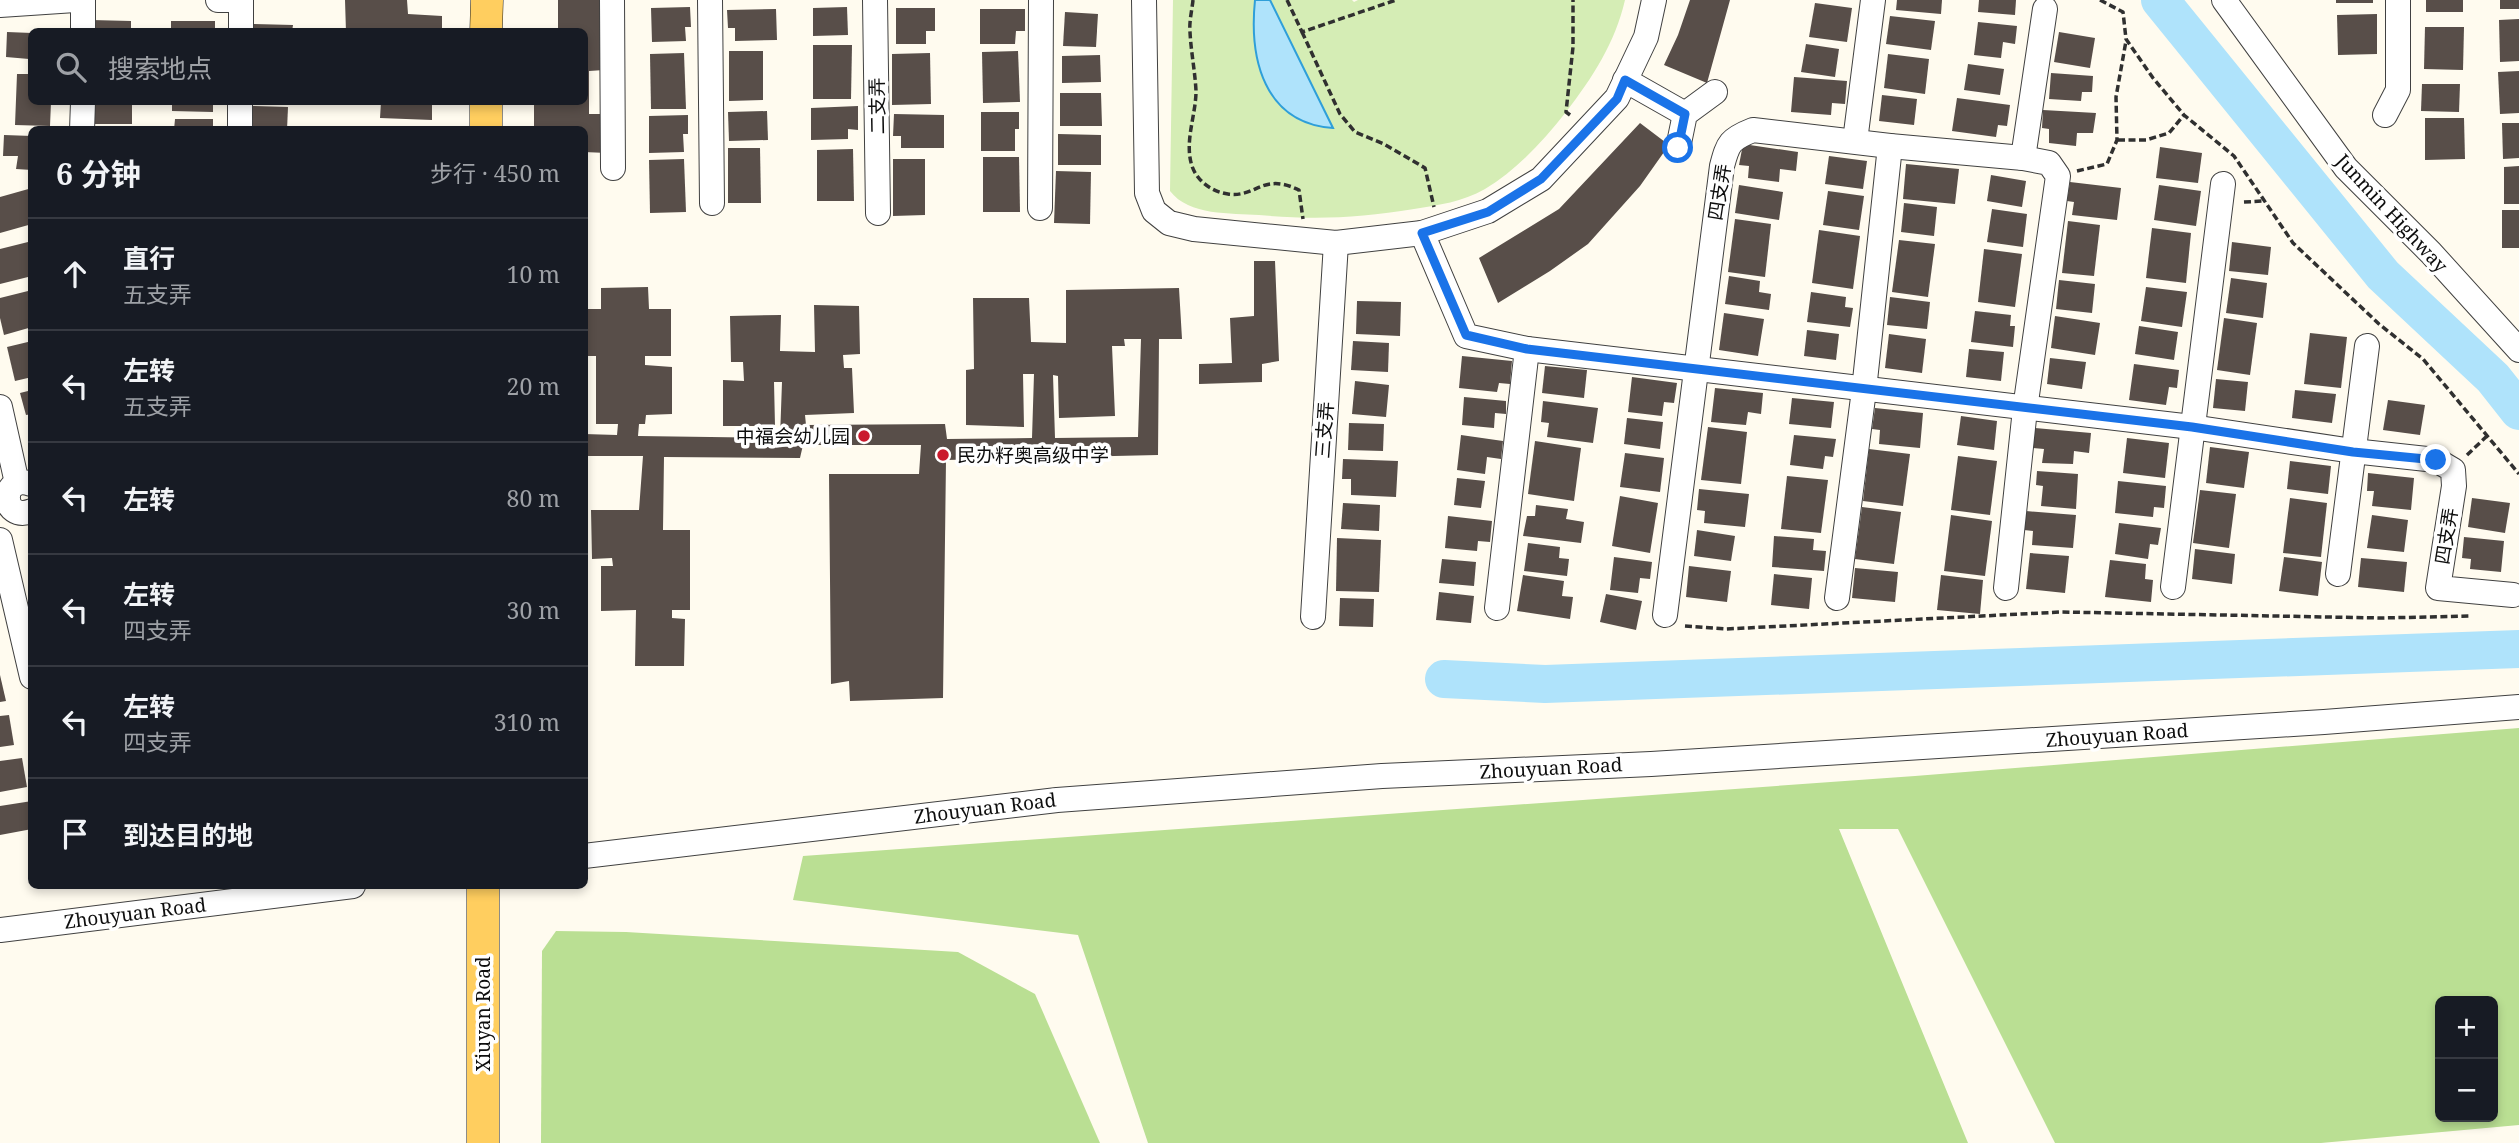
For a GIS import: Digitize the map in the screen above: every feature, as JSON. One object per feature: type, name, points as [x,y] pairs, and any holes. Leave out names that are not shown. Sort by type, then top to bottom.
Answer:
[{"type":"main road","points":[[486,0],[486,28]]},
{"type":"main road","points":[[486,105],[486,126]]},
{"type":"main road","name":"Xiuyan Road","points":[[483,889],[483,1143]]},
{"type":"street","points":[[0,5],[75,0]]},
{"type":"street","points":[[83,0],[83,28]]},
{"type":"street","points":[[218,0],[241,0],[241,28]]},
{"type":"street","points":[[612,0],[613,169]]},
{"type":"street","points":[[710,0],[712,203]]},
{"type":"street","name":"二支弄","points":[[875,0],[878,213]]},
{"type":"street","points":[[1041,0],[1041,208]]},
{"type":"street","points":[[1144,0],[1147,193],[1153,211],[1169,223],[1194,229],[1336,243],[1430,231],[1488,212],[1541,179],[1617,99],[1646,37],[1654,0]]},
{"type":"street","points":[[1855,141],[1873,0]]},
{"type":"street","name":"Junmin Highway","points":[[2224,0],[2346,168],[2431,253],[2519,350]]},
{"type":"street","points":[[2385,115],[2398,90],[2398,0]]},
{"type":"street","points":[[2023,158],[2045,9]]},
{"type":"street","points":[[1625,80],[1685,114]]},
{"type":"street","points":[[1678,148],[1685,114],[1715,92]]},
{"type":"street","points":[[82,126],[83,105]]},
{"type":"street","points":[[240,105],[240,126]]},
{"type":"street","name":"四支弄","points":[[1665,615],[1722,166],[1726,148],[1735,137],[1753,130],[2023,158],[2049,163],[2058,176]]},
{"type":"street","points":[[1837,598],[1864,390],[1890,146]]},
{"type":"street","points":[[2006,588],[2025,409],[2058,176]]},
{"type":"street","points":[[2173,587],[2223,184]]},
{"type":"street","points":[[1430,231],[1466,335],[1527,349],[2192,427],[2353,452],[2436,460],[2453,470]]},
{"type":"street","name":"三支弄","points":[[1313,617],[1336,243]]},
{"type":"street","points":[[2338,574],[2367,346]]},
{"type":"street","points":[[1497,608],[1527,349]]},
{"type":"street","points":[[0,407],[24,484],[10,489],[7,497],[15,518]]},
{"type":"street","name":"四支弄","points":[[2453,470],[2454,486],[2438,588],[2513,595]]},
{"type":"street","points":[[0,540],[28,660]]},
{"type":"street","name":"Zhouyuan Road","points":[[588,856],[1070,799],[1382,776],[1651,764],[2324,722],[2519,706]]},
{"type":"street","name":"Zhouyuan Road","points":[[0,930],[329,889]]},
{"type":"path","points":[[1193,0],[1190,31],[1196,94],[1191,132],[1191,164],[1198,179],[1213,189],[1229,194],[1250,191],[1265,184],[1285,183],[1300,190],[1303,239]]},
{"type":"path","points":[[1287,0],[1340,114],[1355,132],[1384,144],[1425,168],[1430,231]]},
{"type":"path","points":[[1302,32],[1396,0]]},
{"type":"path","points":[[1573,0],[1574,34],[1566,111],[1588,129]]},
{"type":"path","points":[[2058,176],[2108,164],[2117,140],[2116,97],[2126,39],[2123,12],[2100,0]]},
{"type":"path","points":[[2126,39],[2153,78],[2184,115],[2234,156],[2293,243],[2379,324],[2423,359],[2519,474]]},
{"type":"path","points":[[2117,140],[2146,140],[2169,133],[2184,115]]},
{"type":"path","points":[[2453,470],[2488,435]]},
{"type":"path","points":[[1665,615],[1668,625],[1726,629],[2061,612],[2381,618],[2478,616]]},
{"type":"green space","points":[[1173,0],[1625,0],[1609,45],[1585,86],[1539,144],[1497,181],[1468,197],[1441,204],[1394,212],[1318,218],[1211,212],[1188,205],[1170,191]]},
{"type":"green space","points":[[2519,728],[2519,1125],[2321,1143],[2055,1143],[1898,829],[1839,829],[1968,1143],[1148,1143],[1078,935],[793,900],[803,856],[1915,776]]},
{"type":"green space","points":[[556,931],[626,932],[958,952],[1035,994],[1100,1143],[541,1143],[542,951]]},
{"type":"water","points":[[1255,0],[1270,0],[1333,128],[1310,123],[1291,114],[1276,101],[1259,65],[1255,44]]},
{"type":"building","points":[[345,0],[407,0],[408,14],[442,16],[442,28],[346,28]]},
{"type":"building","points":[[558,0],[605,0],[604,70],[589,71],[589,114],[606,114],[607,153],[588,152],[588,126],[534,126],[534,105],[588,105],[588,28],[558,28]]},
{"type":"building","points":[[1690,0],[1730,0],[1707,83],[1664,65]]},
{"type":"building","points":[[1897,0],[1942,0],[1941,14],[1896,10]]},
{"type":"building","points":[[1979,0],[2016,0],[2015,15],[1978,12]]},
{"type":"building","points":[[2336,0],[2373,0],[2373,3],[2336,3]]},
{"type":"building","points":[[2426,0],[2463,0],[2463,12],[2426,12]]},
{"type":"building","points":[[2500,0],[2519,0],[2519,9],[2500,9]]},
{"type":"building","points":[[1815,3],[1852,8],[1847,42],[1809,37]]},
{"type":"building","points":[[690,7],[691,27],[685,27],[686,41],[652,42],[651,8]]},
{"type":"building","points":[[847,7],[848,35],[813,36],[813,8]]},
{"type":"building","points":[[896,8],[935,8],[935,31],[926,31],[926,44],[896,44]]},
{"type":"building","points":[[776,9],[777,40],[735,41],[735,28],[728,28],[727,10]]},
{"type":"building","points":[[980,9],[1025,9],[1025,31],[1016,31],[1015,44],[980,44]]},
{"type":"building","points":[[1065,12],[1098,14],[1096,47],[1063,46]]},
{"type":"building","points":[[2377,14],[2377,54],[2338,55],[2337,15]]},
{"type":"building","points":[[1890,16],[1935,21],[1931,50],[1886,44]]},
{"type":"building","points":[[2519,19],[2519,61],[2500,62],[2499,20]]},
{"type":"building","points":[[91,20],[131,21],[131,28],[91,28]]},
{"type":"building","points":[[171,21],[215,21],[215,28],[171,28]]},
{"type":"building","points":[[1978,22],[2017,26],[2015,44],[2003,42],[2001,58],[1974,55]]},
{"type":"building","points":[[254,24],[293,25],[293,28],[254,28]]},
{"type":"building","points":[[2425,27],[2464,27],[2463,70],[2424,69]]},
{"type":"building","points":[[7,32],[28,33],[28,59],[6,57]]},
{"type":"building","points":[[2059,32],[2095,38],[2090,68],[2054,62]]},
{"type":"building","points":[[1806,44],[1839,49],[1835,77],[1801,72]]},
{"type":"building","points":[[813,45],[852,45],[851,99],[813,99]]},
{"type":"building","points":[[729,51],[763,51],[763,100],[729,101]]},
{"type":"building","points":[[1018,51],[1020,102],[983,103],[982,52]]},
{"type":"building","points":[[684,53],[686,109],[651,109],[650,54]]},
{"type":"building","points":[[930,53],[931,104],[892,105],[892,54]]},
{"type":"building","points":[[1888,54],[1929,59],[1925,94],[1884,88]]},
{"type":"building","points":[[1100,55],[1101,82],[1062,83],[1062,56]]},
{"type":"building","points":[[1968,64],[2004,69],[2000,95],[1964,90]]},
{"type":"building","points":[[2519,71],[2519,113],[2500,114],[2498,72]]},
{"type":"building","points":[[2051,73],[2093,76],[2092,92],[2082,92],[2081,101],[2049,99]]},
{"type":"building","points":[[17,74],[28,74],[28,105],[51,105],[50,126],[15,125]]},
{"type":"building","points":[[1794,77],[1847,81],[1845,104],[1832,103],[1831,115],[1791,112]]},
{"type":"building","points":[[2422,84],[2460,84],[2459,112],[2421,111]]},
{"type":"building","points":[[1060,93],[1101,93],[1102,126],[1060,126]]},
{"type":"building","points":[[1882,95],[1917,99],[1914,125],[1879,121]]},
{"type":"building","points":[[1957,98],[2010,105],[2007,126],[1998,125],[1996,137],[1952,131]]},
{"type":"building","points":[[94,105],[132,105],[132,124],[94,124]]},
{"type":"building","points":[[172,105],[213,105],[213,112],[172,111]]},
{"type":"building","points":[[381,105],[432,105],[432,120],[380,118]]},
{"type":"building","points":[[252,106],[288,107],[287,126],[251,126]]},
{"type":"building","points":[[858,106],[858,130],[848,129],[848,139],[811,140],[811,108]]},
{"type":"building","points":[[2043,110],[2096,113],[2093,133],[2077,133],[2076,146],[2049,143],[2049,129],[2042,128]]},
{"type":"building","points":[[767,111],[768,140],[729,141],[728,112]]},
{"type":"building","points":[[981,112],[1019,112],[1019,129],[1015,129],[1015,151],[981,151]]},
{"type":"building","points":[[894,114],[944,115],[944,148],[901,148],[901,136],[893,136]]},
{"type":"building","points":[[688,115],[688,134],[683,134],[684,152],[649,153],[649,116]]},
{"type":"building","points":[[2425,118],[2464,118],[2465,159],[2425,160]]},
{"type":"building","points":[[175,119],[213,119],[213,126],[174,126]]},
{"type":"building","points":[[1640,123],[1669,145],[1640,186],[1588,244],[1498,303],[1479,258],[1559,209]]},
{"type":"building","points":[[2502,123],[2519,123],[2519,158],[2503,159]]},
{"type":"building","points":[[1058,134],[1101,135],[1101,165],[1058,165]]},
{"type":"building","points":[[4,135],[28,136],[28,170],[16,169],[18,156],[3,156]]},
{"type":"building","points":[[1743,144],[1798,152],[1796,171],[1780,169],[1779,182],[1748,178],[1749,166],[1739,165]]},
{"type":"building","points":[[2160,147],[2202,153],[2198,183],[2156,178]]},
{"type":"building","points":[[728,148],[760,148],[761,203],[728,203]]},
{"type":"building","points":[[853,149],[854,201],[817,201],[817,150]]},
{"type":"building","points":[[1829,156],[1867,161],[1863,189],[1825,184]]},
{"type":"building","points":[[983,157],[1019,157],[1020,212],[983,212]]},
{"type":"building","points":[[684,159],[686,212],[650,213],[649,160]]},
{"type":"building","points":[[893,159],[925,159],[925,215],[893,216]]},
{"type":"building","points":[[1906,164],[1959,169],[1955,204],[1903,199]]},
{"type":"building","points":[[2519,166],[2519,204],[2504,204],[2504,167]]},
{"type":"building","points":[[1056,171],[1091,172],[1090,224],[1054,223]]},
{"type":"building","points":[[1991,175],[2026,181],[2022,207],[1987,201]]},
{"type":"building","points":[[2070,182],[2121,188],[2117,220],[2072,215],[2074,202],[2067,201]]},
{"type":"building","points":[[1739,185],[1783,192],[1779,220],[1735,213]]},
{"type":"building","points":[[2159,185],[2201,191],[2196,226],[2154,220]]},
{"type":"building","points":[[28,189],[28,225],[0,233],[0,197]]},
{"type":"building","points":[[1828,191],[1864,196],[1859,230],[1823,225]]},
{"type":"building","points":[[1904,203],[1937,207],[1934,236],[1901,232]]},
{"type":"building","points":[[1992,209],[2027,214],[2023,247],[1987,242]]},
{"type":"building","points":[[2502,210],[2519,210],[2519,248],[2502,248]]},
{"type":"building","points":[[1735,219],[1771,224],[1765,277],[1728,272]]},
{"type":"building","points":[[2068,221],[2100,225],[2094,276],[2062,273]]},
{"type":"building","points":[[2152,228],[2191,233],[2186,283],[2146,278]]},
{"type":"building","points":[[1819,230],[1860,236],[1853,289],[1812,283]]},
{"type":"building","points":[[1899,240],[1935,244],[1928,297],[1892,292]]},
{"type":"building","points":[[28,242],[28,277],[0,284],[0,249]]},
{"type":"building","points":[[2232,242],[2271,247],[2268,275],[2229,271]]},
{"type":"building","points":[[1984,249],[2022,254],[2015,307],[1978,302]]},
{"type":"building","points":[[1254,261],[1275,261],[1279,361],[1262,364],[1262,382],[1199,384],[1199,364],[1232,363],[1230,318],[1254,316]]},
{"type":"building","points":[[1729,276],[1760,281],[1759,292],[1771,294],[1769,310],[1725,304]]},
{"type":"building","points":[[2231,278],[2267,283],[2263,318],[2226,313]]},
{"type":"building","points":[[2059,280],[2095,284],[2092,313],[2056,309]]},
{"type":"building","points":[[648,287],[649,309],[671,309],[671,356],[645,356],[645,365],[672,367],[672,414],[646,415],[645,424],[639,424],[638,436],[780,438],[782,382],[774,382],[775,426],[723,426],[723,380],[744,381],[743,362],[731,362],[730,316],[781,315],[780,351],[815,352],[814,305],[859,306],[860,354],[843,355],[844,368],[852,368],[854,413],[805,415],[806,425],[945,424],[947,439],[1032,438],[1034,374],[1023,374],[1024,427],[966,425],[966,370],[974,369],[973,298],[1029,298],[1031,342],[1066,343],[1066,290],[1179,288],[1182,339],[1159,339],[1158,455],[946,460],[943,698],[850,701],[849,681],[831,684],[829,474],[919,474],[921,445],[803,445],[800,458],[664,457],[663,530],[690,530],[690,610],[672,610],[672,618],[685,619],[684,666],[635,666],[636,610],[601,611],[601,566],[613,566],[612,558],[592,559],[591,510],[639,510],[643,456],[588,456],[588,434],[617,435],[618,424],[596,424],[596,356],[588,356],[588,309],[601,309],[601,288]],"holes":[[[1124,339],[1141,339],[1138,437],[1055,438],[1053,375],[1058,376],[1059,418],[1115,416],[1112,346],[1125,346]]]},
{"type":"building","points":[[2146,287],[2187,292],[2182,327],[2141,321]]},
{"type":"building","points":[[28,291],[28,328],[4,335],[0,318],[0,298]]},
{"type":"building","points":[[1811,292],[1846,297],[1845,307],[1853,308],[1850,327],[1807,322]]},
{"type":"building","points":[[1890,297],[1930,302],[1927,329],[1887,325]]},
{"type":"building","points":[[1357,301],[1401,302],[1400,336],[1356,334]]},
{"type":"building","points":[[1975,311],[2011,315],[2010,326],[2015,326],[2013,347],[1971,342]]},
{"type":"building","points":[[1724,313],[1764,319],[1758,356],[1719,350]]},
{"type":"building","points":[[2055,316],[2100,323],[2095,355],[2051,348]]},
{"type":"building","points":[[2224,318],[2257,323],[2250,375],[2217,370]]},
{"type":"building","points":[[2139,326],[2178,332],[2174,360],[2135,354]]},
{"type":"building","points":[[1807,330],[1839,334],[1836,360],[1804,356]]},
{"type":"building","points":[[2310,333],[2347,337],[2341,388],[2304,384]]},
{"type":"building","points":[[1889,334],[1926,339],[1922,373],[1885,368]]},
{"type":"building","points":[[1353,341],[1389,343],[1388,372],[1351,370]]},
{"type":"building","points":[[28,342],[28,378],[15,381],[7,347]]},
{"type":"building","points":[[1969,349],[2004,352],[2001,381],[1966,377]]},
{"type":"building","points":[[1462,356],[1512,361],[1510,384],[1499,383],[1497,392],[1459,388]]},
{"type":"building","points":[[2050,358],[2086,362],[2082,389],[2047,384]]},
{"type":"building","points":[[2134,364],[2179,370],[2177,388],[2169,387],[2166,405],[2129,400]]},
{"type":"building","points":[[1545,366],[1587,370],[1584,398],[1542,393]]},
{"type":"building","points":[[1632,377],[1677,383],[1674,403],[1664,402],[1662,416],[1628,412]]},
{"type":"building","points":[[2216,379],[2248,382],[2245,411],[2213,408]]},
{"type":"building","points":[[1355,381],[1389,385],[1386,417],[1352,414]]},
{"type":"building","points":[[1715,388],[1763,393],[1761,414],[1748,412],[1746,425],[1711,422]]},
{"type":"building","points":[[2295,390],[2336,394],[2332,423],[2292,418]]},
{"type":"building","points":[[28,391],[28,415],[26,415],[20,393]]},
{"type":"building","points":[[1464,397],[1506,401],[1506,414],[1495,413],[1494,428],[1462,425]]},
{"type":"building","points":[[1792,398],[1834,402],[1831,428],[1789,424]]},
{"type":"building","points":[[2388,400],[2425,405],[2420,435],[2383,430]]},
{"type":"building","points":[[1543,401],[1598,408],[1593,443],[1547,437],[1549,423],[1541,422]]},
{"type":"building","points":[[1875,408],[1923,413],[1920,448],[1879,444],[1880,430],[1872,429]]},
{"type":"building","points":[[1961,416],[1997,421],[1994,450],[1957,445]]},
{"type":"building","points":[[1627,418],[1663,422],[1660,449],[1624,444]]},
{"type":"building","points":[[1349,423],[1384,424],[1383,451],[1348,450]]},
{"type":"building","points":[[1708,427],[1747,432],[1741,484],[1701,480]]},
{"type":"building","points":[[2035,428],[2091,433],[2089,453],[2074,451],[2073,464],[2042,463],[2044,449],[2033,448]]},
{"type":"building","points":[[1461,435],[1503,441],[1501,459],[1487,457],[1485,474],[1457,470]]},
{"type":"building","points":[[1794,435],[1836,439],[1833,457],[1825,456],[1823,469],[1790,465]]},
{"type":"building","points":[[2127,438],[2169,443],[2165,478],[2123,473]]},
{"type":"building","points":[[1535,441],[1581,448],[1574,501],[1528,494]]},
{"type":"building","points":[[2210,447],[2249,452],[2244,488],[2206,483]]},
{"type":"building","points":[[1869,449],[1910,454],[1903,506],[1863,501]]},
{"type":"building","points":[[1625,453],[1664,458],[1660,492],[1620,487]]},
{"type":"building","points":[[1958,456],[1997,461],[1990,515],[1951,510]]},
{"type":"building","points":[[1343,459],[1398,461],[1396,497],[1351,495],[1351,479],[1342,479]]},
{"type":"building","points":[[2290,461],[2331,466],[2328,494],[2287,489]]},
{"type":"building","points":[[2037,471],[2078,474],[2076,509],[2041,506],[2043,486],[2036,485]]},
{"type":"building","points":[[2368,473],[2414,478],[2411,510],[2372,506],[2374,491],[2367,491]]},
{"type":"building","points":[[1787,476],[1828,480],[1821,533],[1781,529]]},
{"type":"building","points":[[1457,478],[1485,481],[1481,508],[1454,505]]},
{"type":"building","points":[[2118,481],[2166,486],[2164,508],[2154,507],[2153,517],[2115,513]]},
{"type":"building","points":[[1699,489],[1749,494],[1745,527],[1704,523],[1705,511],[1697,510]]},
{"type":"building","points":[[2200,490],[2236,494],[2229,548],[2193,543]]},
{"type":"building","points":[[1620,496],[1658,503],[1650,553],[1612,546]]},
{"type":"building","points":[[2290,498],[2327,503],[2321,557],[2283,553]]},
{"type":"building","points":[[2472,498],[2510,503],[2505,533],[2468,527]]},
{"type":"building","points":[[1343,503],[1380,505],[1379,531],[1341,529]]},
{"type":"building","points":[[1536,505],[1568,509],[1566,519],[1584,522],[1581,543],[1523,536],[1527,516],[1535,516]]},
{"type":"building","points":[[1862,507],[1901,512],[1894,564],[1855,559]]},
{"type":"building","points":[[2026,511],[2076,515],[2073,548],[2032,545],[2033,531],[2024,530]]},
{"type":"building","points":[[1951,515],[1992,521],[1985,576],[1944,571]]},
{"type":"building","points":[[2372,515],[2408,520],[2404,552],[2367,548]]},
{"type":"building","points":[[1448,516],[1492,521],[1490,542],[1478,541],[1477,551],[1445,548]]},
{"type":"building","points":[[2119,523],[2161,528],[2158,545],[2150,544],[2148,559],[2115,554]]},
{"type":"building","points":[[1697,530],[1735,536],[1731,561],[1694,556]]},
{"type":"building","points":[[1774,536],[1814,539],[1813,550],[1826,551],[1824,571],[1772,567]]},
{"type":"building","points":[[2464,537],[2504,541],[2501,572],[2470,569],[2471,559],[2462,558]]},
{"type":"building","points":[[1337,538],[1381,540],[1379,592],[1336,591]]},
{"type":"building","points":[[1528,543],[1560,547],[1559,558],[1569,559],[1567,576],[1524,571]]},
{"type":"building","points":[[2195,549],[2235,554],[2232,584],[2192,579]]},
{"type":"building","points":[[2030,553],[2069,556],[2065,593],[2026,589]]},
{"type":"building","points":[[1614,557],[1652,562],[1650,579],[1640,578],[1638,593],[1610,590]]},
{"type":"building","points":[[2284,557],[2322,562],[2318,596],[2279,591]]},
{"type":"building","points":[[2361,558],[2407,562],[2404,592],[2358,587]]},
{"type":"building","points":[[1442,559],[1476,562],[1474,586],[1439,583]]},
{"type":"building","points":[[2110,560],[2146,564],[2145,579],[2153,580],[2151,602],[2105,597]]},
{"type":"building","points":[[1689,566],[1731,571],[1727,602],[1686,597]]},
{"type":"building","points":[[1855,568],[1898,572],[1895,602],[1852,598]]},
{"type":"building","points":[[1774,574],[1812,578],[1809,609],[1771,605]]},
{"type":"building","points":[[1523,575],[1564,581],[1562,596],[1573,597],[1570,619],[1517,611]]},
{"type":"building","points":[[1941,575],[1983,580],[1980,614],[1937,610]]},
{"type":"building","points":[[1439,592],[1474,596],[1471,623],[1436,620]]},
{"type":"building","points":[[1606,594],[1642,601],[1636,630],[1600,622]]},
{"type":"building","points":[[1340,598],[1374,599],[1373,627],[1339,626]]},
{"type":"building","points":[[0,675],[6,701],[0,702]]},
{"type":"building","points":[[9,715],[14,745],[0,747],[0,716]]},
{"type":"building","points":[[22,758],[27,787],[0,792],[0,761]]},
{"type":"building","points":[[28,802],[28,830],[0,835],[0,806]]},
{"type":"waterway","points":[[2160,0],[2383,275],[2493,378],[2519,411]]},
{"type":"waterway","points":[[1444,679],[1545,684],[2519,649]]},
{"type":"place","name":"中福会幼儿园","points":[[864,436]]},
{"type":"place","name":"民办籽奥高级中学","points":[[943,455]]},
{"type":"route","points":[[1678,148],[1685,114],[1625,80],[1617,99],[1541,179],[1488,212],[1422,233],[1466,335],[1527,349],[2192,427],[2353,452],[2436,460]]}]
